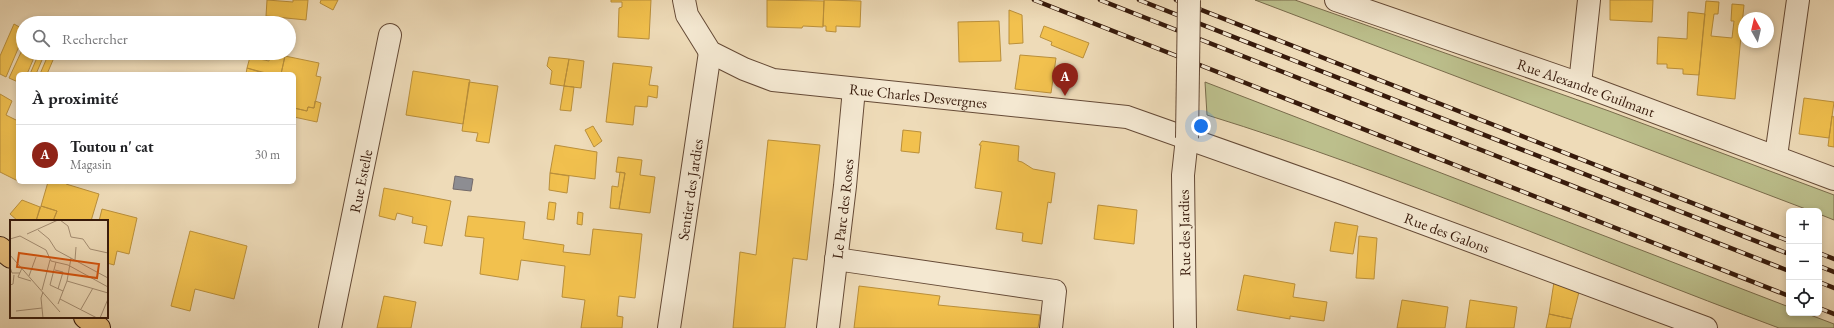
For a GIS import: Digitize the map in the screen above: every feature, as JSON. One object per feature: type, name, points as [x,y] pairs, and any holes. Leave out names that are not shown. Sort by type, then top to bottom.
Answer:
[{"type":"main road","points":[[0,248],[10,256]]},
{"type":"main road","points":[[86,318],[99,328]]},
{"type":"street","points":[[684,0],[687,15],[710,52]]},
{"type":"street","name":"Rue des Jardies","points":[[1184,328],[1183,175],[1187,138],[1189,0]]},
{"type":"street","name":"Rue Alexandre Guilmant","points":[[1336,0],[1580,84],[1776,156],[1834,179]]},
{"type":"street","points":[[1580,84],[1589,0]]},
{"type":"street","points":[[1776,156],[1798,0]]},
{"type":"street","name":"Rue Estelle","points":[[330,328],[390,35]]},
{"type":"street","name":"Rue Charles Desvergnes","points":[[710,52],[744,69],[773,80],[1127,117],[1187,138]]},
{"type":"street","name":"Sentier des Jardies","points":[[668,328],[710,52]]},
{"type":"street","name":"Le Parc des Roses","points":[[828,328],[845,186],[854,89]]},
{"type":"street","name":"Rue des Galons","points":[[1187,138],[1706,328]]},
{"type":"street","points":[[836,260],[1055,291],[1051,328]]},
{"type":"green space","points":[[1255,0],[1295,0],[1609,111],[1834,195],[1834,220],[1822,215],[1822,208],[1803,208]]},
{"type":"green space","points":[[1205,82],[1786,306],[1786,316],[1813,316],[1834,324],[1834,328],[1779,328],[1423,190],[1279,138],[1207,115]]},
{"type":"building: Logements","points":[[267,0],[293,2],[293,0],[308,0],[306,20],[296,19],[296,16],[266,16]]},
{"type":"building: Logements","points":[[321,0],[338,0],[333,10],[320,3]]},
{"type":"building: Logements","points":[[611,0],[651,0],[649,39],[618,37],[619,8],[622,7],[622,2],[611,2]]},
{"type":"building: Logements","points":[[767,0],[824,1],[823,27],[767,27]]},
{"type":"building: Logements","points":[[824,0],[861,1],[860,27],[836,26],[836,32],[826,31],[826,26],[823,26]]},
{"type":"building: Logements","points":[[1610,0],[1653,0],[1652,22],[1610,20]]},
{"type":"building: Logements","points":[[1706,1],[1719,2],[1718,14],[1714,14],[1711,36],[1732,38],[1734,21],[1731,21],[1732,4],[1744,5],[1743,12],[1738,12],[1738,48],[1740,48],[1735,99],[1697,95]]},
{"type":"building: Logements","points":[[1009,10],[1022,15],[1023,43],[1009,44]]},
{"type":"building: Logements","points":[[1688,12],[1705,14],[1699,75],[1683,74],[1683,69],[1667,68],[1667,64],[1657,64],[1658,37],[1687,39]]},
{"type":"building: Logements","points":[[999,21],[1001,61],[959,62],[958,22]]},
{"type":"building: Logements","points":[[14,24],[16,25],[16,53],[6,77],[0,74],[0,56]]},
{"type":"building: Logements","points":[[1044,26],[1089,43],[1083,58],[1051,45],[1052,42],[1040,37]]},
{"type":"building: Logements","points":[[1020,55],[1056,58],[1051,93],[1015,89]]},
{"type":"building: Logements","points":[[549,57],[569,59],[564,86],[550,84],[552,71],[547,66]]},
{"type":"building: Logements","points":[[296,58],[319,63],[316,76],[321,77],[314,108],[308,107],[307,111],[296,108],[296,72],[281,72],[284,60],[296,60]]},
{"type":"building: Logements","points":[[569,59],[584,61],[581,88],[564,86]]},
{"type":"building: Logements","points":[[17,60],[33,60],[28,72],[16,72],[16,81],[9,78]]},
{"type":"building: Logements","points":[[36,60],[42,60],[37,72],[31,72]]},
{"type":"building: Logements","points":[[46,60],[53,60],[48,72],[41,72]]},
{"type":"building: Logements","points":[[249,60],[284,60],[281,72],[260,72],[247,68]]},
{"type":"building: Logements","points":[[613,63],[652,67],[649,85],[658,86],[657,98],[648,96],[647,107],[635,106],[633,125],[606,122]]},
{"type":"building: Logements","points":[[247,68],[262,72],[246,72]]},
{"type":"building: Logements","points":[[413,71],[470,80],[463,124],[406,115]]},
{"type":"building: Logements","points":[[469,82],[498,86],[489,143],[476,141],[478,133],[462,131]]},
{"type":"building: Logements","points":[[564,86],[574,87],[571,111],[560,110]]},
{"type":"building: Logements","points":[[0,94],[12,101],[6,115],[16,120],[16,180],[0,172]]},
{"type":"building: Logements","points":[[1804,98],[1834,102],[1829,138],[1799,134]]},
{"type":"building: Logements","points":[[315,101],[321,103],[317,122],[296,117],[296,108],[307,111],[308,107],[314,108]]},
{"type":"building: Logements","points":[[1832,116],[1834,117],[1834,147],[1828,146]]},
{"type":"building: Logements","points":[[593,126],[602,141],[594,147],[585,130]]},
{"type":"building: Logements","points":[[903,130],[921,132],[919,153],[901,151]]},
{"type":"building: Logements","points":[[768,140],[820,145],[807,260],[793,258],[785,328],[733,328],[740,252],[756,255]]},
{"type":"building: Logements","points":[[982,141],[1019,146],[1018,161],[1033,169],[1055,173],[1051,203],[1048,202],[1042,244],[1022,241],[1023,233],[996,229],[1002,192],[975,188],[981,145],[979,145]]},
{"type":"building: Logements","points":[[555,145],[597,152],[595,179],[550,173]]},
{"type":"building: Logements","points":[[618,157],[642,160],[640,175],[655,177],[650,213],[619,209],[625,173],[616,172]]},
{"type":"building: Logements","points":[[620,172],[625,173],[619,209],[610,208],[612,186],[618,187]]},
{"type":"building: Logements","points":[[550,173],[569,176],[567,193],[549,190]]},
{"type":"building: Logements","points":[[47,184],[66,184],[99,194],[91,220],[53,220],[57,211],[41,206]]},
{"type":"building: Logements","points":[[384,188],[451,201],[442,246],[424,243],[427,226],[412,223],[413,217],[397,213],[395,220],[379,216]]},
{"type":"building: Logements","points":[[22,200],[40,207],[36,220],[17,220],[10,214]]},
{"type":"building: Logements","points":[[549,202],[556,203],[554,220],[547,219]]},
{"type":"building: Logements","points":[[1098,205],[1137,210],[1134,244],[1094,239]]},
{"type":"building: Logements","points":[[41,206],[57,211],[53,220],[36,220]]},
{"type":"building: Logements","points":[[102,209],[137,218],[129,254],[117,251],[114,265],[108,263],[108,220],[99,220]]},
{"type":"building: Logements","points":[[578,212],[583,213],[582,225],[577,224]]},
{"type":"building: Logements","points":[[468,216],[525,222],[523,239],[564,245],[563,252],[590,255],[593,229],[642,234],[635,298],[619,296],[617,316],[623,317],[622,328],[581,328],[585,300],[562,297],[565,266],[521,260],[518,280],[480,274],[484,238],[465,236]]},
{"type":"building: Logements","points":[[1335,222],[1358,226],[1353,254],[1330,251]]},
{"type":"building: Logements","points":[[190,231],[247,246],[234,299],[195,289],[190,311],[171,306]]},
{"type":"building: Logements","points":[[1359,236],[1377,238],[1374,279],[1356,278]]},
{"type":"building: Logements","points":[[1244,275],[1295,284],[1293,297],[1327,302],[1324,321],[1290,316],[1290,319],[1237,310]]},
{"type":"building: Logements","points":[[1554,282],[1579,292],[1572,319],[1549,314]]},
{"type":"building: Logements","points":[[859,286],[940,296],[938,305],[1040,315],[1038,328],[854,328]]},
{"type":"building: Logements","points":[[384,296],[416,302],[411,328],[377,328]]},
{"type":"building: Logements","points":[[1402,300],[1448,307],[1445,328],[1397,328]]},
{"type":"building: Logements","points":[[1470,300],[1517,307],[1514,328],[1466,328]]},
{"type":"building: Logements","points":[[1549,314],[1572,319],[1570,328],[1546,328]]},
{"type":"building: Industrie","points":[[455,176],[473,179],[471,191],[453,189]]},
{"type":"railway","points":[[1034,0],[1786,295]]},
{"type":"railway","points":[[1100,0],[1786,270]]},
{"type":"railway","points":[[1139,0],[1786,253]]},
{"type":"railway","points":[[1176,0],[1786,240]]},
{"type":"railway","points":[[1822,254],[1834,259]]},
{"type":"railway","points":[[1822,267],[1834,272]]},
{"type":"railway","points":[[1822,283],[1834,288]]},
{"type":"railway","points":[[1822,309],[1834,314]]},
{"type":"place","name":"Toutou n' cat","points":[[1065,96]]}]
